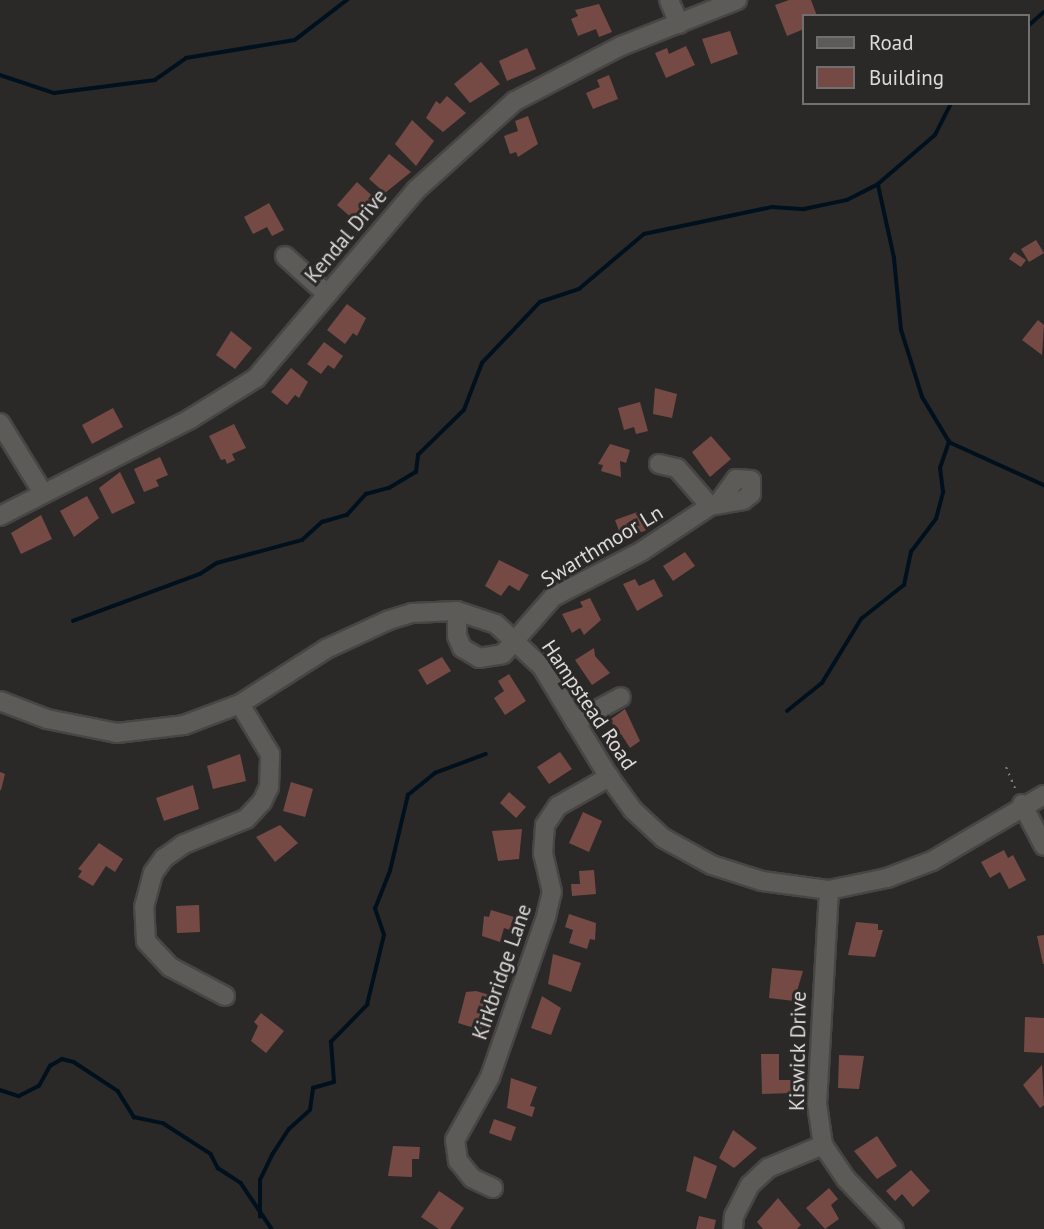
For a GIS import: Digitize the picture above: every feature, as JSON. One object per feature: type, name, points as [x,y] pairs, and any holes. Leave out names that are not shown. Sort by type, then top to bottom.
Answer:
[{"type":"street","points":[[669,0],[679,24]]},
{"type":"street","name":"Kendal Drive","points":[[0,516],[190,419],[256,378],[416,190],[515,101],[621,46],[737,0]]},
{"type":"street","points":[[285,256],[327,294]]},
{"type":"street","points":[[0,423],[43,493]]},
{"type":"street","name":"Swarthmoor Ln","points":[[457,611],[457,636],[471,655],[492,658],[517,640],[554,597],[642,551],[715,504],[677,468],[659,464]]},
{"type":"street","name":"Hampstead Road","points":[[0,701],[47,719],[117,733],[184,724],[240,704],[326,649],[389,620],[412,613],[457,611],[496,624],[517,640],[542,667],[609,777],[633,810],[663,838],[712,865],[795,888],[829,891],[887,878],[932,861],[1022,804],[1044,795]]},
{"type":"street","points":[[575,722],[621,697]]},
{"type":"street","points":[[225,996],[170,967],[146,941],[144,907],[153,873],[164,858],[184,844],[246,819],[262,802],[269,787],[270,754],[240,704]]},
{"type":"street","name":"Kirkbridge Lane","points":[[494,1188],[472,1178],[458,1161],[455,1140],[490,1077],[546,917],[552,892],[543,854],[545,825],[558,806],[609,777]]},
{"type":"street","points":[[1022,804],[1044,846]]},
{"type":"street","name":"Kiswick Drive","points":[[829,891],[817,1104],[823,1146],[846,1179],[894,1229]]},
{"type":"street","points":[[733,1229],[734,1216],[750,1185],[768,1168],[823,1146]]},
{"type":"path","points":[[1006,767],[1022,804]]},
{"type":"building","points":[[789,0],[811,0],[816,14],[802,14],[802,30],[787,36],[775,5]]},
{"type":"building","points":[[599,4],[612,32],[599,37],[596,29],[578,36],[571,19],[578,16],[575,10]]},
{"type":"building","points":[[730,31],[738,54],[711,64],[702,39]]},
{"type":"building","points":[[686,46],[695,65],[666,78],[655,53],[667,48],[669,54]]},
{"type":"building","points":[[527,48],[536,69],[507,81],[499,61]]},
{"type":"building","points":[[481,62],[500,84],[470,103],[454,84]]},
{"type":"building","points":[[609,75],[618,99],[593,109],[586,93],[600,87],[597,80]]},
{"type":"building","points":[[447,96],[466,113],[443,132],[426,118],[436,101],[440,104]]},
{"type":"building","points":[[528,116],[538,144],[518,157],[516,152],[510,154],[504,136],[518,131],[515,121]]},
{"type":"building","points":[[412,120],[434,141],[416,166],[395,144]]},
{"type":"building","points":[[389,154],[411,172],[385,193],[369,179]]},
{"type":"building","points":[[357,182],[379,202],[354,220],[337,205]]},
{"type":"building","points":[[269,203],[284,230],[272,236],[267,227],[253,234],[244,217]]},
{"type":"building","points":[[1036,240],[1044,253],[1029,262],[1021,249]]},
{"type":"building","points":[[1014,252],[1026,260],[1021,267],[1009,259]]},
{"type":"building","points":[[347,304],[366,318],[357,336],[353,333],[345,344],[327,330]]},
{"type":"building","points":[[1038,320],[1044,325],[1042,355],[1022,340]]},
{"type":"building","points":[[231,331],[252,348],[235,369],[216,355]]},
{"type":"building","points":[[324,342],[343,356],[334,369],[328,365],[321,374],[307,364]]},
{"type":"building","points":[[291,368],[308,382],[299,398],[295,395],[287,405],[271,392]]},
{"type":"building","points":[[655,388],[677,394],[672,418],[653,414]]},
{"type":"building","points":[[640,402],[648,431],[636,434],[634,427],[624,430],[618,408]]},
{"type":"building","points":[[113,408],[123,427],[92,444],[82,425]]},
{"type":"building","points":[[234,424],[246,448],[232,454],[235,460],[227,464],[225,459],[221,460],[209,436]]},
{"type":"building","points":[[711,436],[731,459],[710,477],[692,452]]},
{"type":"building","points":[[610,444],[630,450],[626,463],[620,461],[621,477],[601,471],[603,465],[598,464]]},
{"type":"building","points":[[160,457],[168,475],[156,480],[159,486],[144,492],[134,469]]},
{"type":"building","points":[[120,472],[135,503],[112,514],[99,488]]},
{"type":"building","points":[[87,496],[99,518],[74,537],[60,511]]},
{"type":"building","points":[[643,510],[650,529],[622,539],[615,520]]},
{"type":"building","points":[[41,515],[52,539],[21,554],[11,533]]},
{"type":"building","points":[[685,552],[695,566],[673,581],[663,566]]},
{"type":"building","points":[[499,560],[529,575],[519,591],[509,585],[501,596],[485,586]]},
{"type":"building","points":[[635,579],[639,586],[654,579],[663,596],[637,611],[623,584]]},
{"type":"building","points":[[590,598],[601,620],[584,635],[580,628],[572,633],[562,614],[583,607],[580,602]]},
{"type":"building","points":[[594,648],[595,656],[610,673],[592,685],[575,660]]},
{"type":"building","points":[[442,657],[451,671],[427,685],[418,670]]},
{"type":"building","points":[[509,674],[526,701],[505,715],[494,698],[504,691],[498,681]]},
{"type":"building","points":[[625,709],[640,741],[630,748],[621,734],[617,736],[611,719]]},
{"type":"building","points":[[560,752],[572,769],[549,784],[537,767]]},
{"type":"building","points":[[240,754],[246,781],[213,789],[207,766]]},
{"type":"building","points":[[0,772],[5,774],[1,790],[0,790]]},
{"type":"building","points":[[291,782],[313,789],[305,817],[283,811]]},
{"type":"building","points":[[193,785],[199,809],[164,821],[156,798]]},
{"type":"building","points":[[509,792],[526,807],[516,818],[500,803]]},
{"type":"building","points":[[583,812],[602,821],[589,852],[569,843]]},
{"type":"building","points":[[280,825],[298,843],[275,862],[256,837]]},
{"type":"building","points":[[522,829],[519,859],[498,861],[492,831]]},
{"type":"building","points":[[99,843],[123,859],[115,872],[106,866],[93,886],[78,877],[82,871],[78,869]]},
{"type":"building","points":[[1004,850],[1008,858],[1013,855],[1026,880],[1009,889],[1000,872],[990,878],[981,862]]},
{"type":"building","points":[[594,870],[596,894],[572,896],[571,884],[580,884],[579,871]]},
{"type":"building","points":[[199,905],[200,932],[177,933],[176,906]]},
{"type":"building","points":[[491,910],[517,918],[513,931],[504,928],[500,942],[482,936],[484,916],[489,917]]},
{"type":"building","points":[[569,914],[596,923],[595,940],[590,939],[587,949],[569,943],[573,930],[565,927]]},
{"type":"building","points":[[856,922],[878,924],[878,930],[883,930],[875,957],[848,955]]},
{"type":"building","points":[[1044,935],[1044,964],[1043,964],[1037,936]]},
{"type":"building","points":[[553,954],[581,963],[571,992],[548,984]]},
{"type":"building","points":[[772,968],[803,971],[794,1001],[769,998]]},
{"type":"building","points":[[476,991],[490,995],[481,1030],[458,1023],[466,992]]},
{"type":"building","points":[[542,996],[561,1008],[551,1035],[531,1028]]},
{"type":"building","points":[[261,1013],[284,1031],[266,1053],[251,1041],[258,1026],[254,1022]]},
{"type":"building","points":[[1025,1017],[1044,1018],[1044,1053],[1024,1052]]},
{"type":"building","points":[[761,1054],[779,1054],[779,1080],[793,1080],[793,1093],[762,1094]]},
{"type":"building","points":[[839,1055],[864,1056],[859,1089],[838,1088]]},
{"type":"building","points":[[1042,1065],[1044,1105],[1040,1108],[1023,1085]]},
{"type":"building","points":[[511,1078],[537,1087],[530,1106],[535,1107],[532,1117],[507,1108]]},
{"type":"building","points":[[494,1119],[516,1127],[511,1141],[489,1133]]},
{"type":"building","points":[[733,1130],[757,1148],[734,1168],[719,1158]]},
{"type":"building","points":[[877,1136],[897,1166],[877,1179],[854,1151]]},
{"type":"building","points":[[393,1146],[420,1147],[419,1159],[412,1159],[412,1177],[388,1176]]},
{"type":"building","points":[[694,1156],[717,1166],[706,1199],[686,1191]]},
{"type":"building","points":[[911,1170],[930,1191],[913,1207],[902,1194],[895,1201],[886,1191]]},
{"type":"building","points":[[829,1188],[838,1199],[831,1205],[839,1219],[825,1229],[806,1208]]},
{"type":"building","points":[[439,1191],[464,1208],[450,1229],[439,1229],[421,1217]]},
{"type":"building","points":[[778,1198],[801,1225],[797,1229],[763,1229],[757,1222]]},
{"type":"building","points":[[699,1216],[716,1220],[714,1229],[696,1229]]},
{"type":"waterway","points":[[0,75],[54,93],[155,80],[186,58],[295,40],[347,0]]},
{"type":"waterway","points":[[1030,24],[1044,12]]},
{"type":"waterway","points":[[73,621],[200,574],[217,563],[302,540],[322,522],[347,515],[366,494],[389,488],[416,472],[418,455],[464,410],[482,363],[540,302],[579,289],[644,234],[772,207],[804,209],[847,200],[878,184],[935,135],[950,105]]},
{"type":"waterway","points":[[787,711],[822,683],[861,619],[904,585],[911,552],[936,519],[943,492],[940,468],[949,442],[922,397],[901,330],[894,258],[878,185]]},
{"type":"waterway","points":[[949,442],[1044,485]]},
{"type":"waterway","points":[[260,1217],[260,1180],[272,1155],[289,1129],[310,1110],[313,1088],[334,1082],[331,1042],[367,1005],[384,935],[375,909],[390,871],[408,795],[435,773],[486,754]]},
{"type":"waterway","points":[[0,1090],[19,1096],[39,1086],[50,1066],[62,1059],[74,1062],[118,1091],[134,1117],[163,1123],[211,1154],[218,1168],[241,1183],[272,1229]]}]
